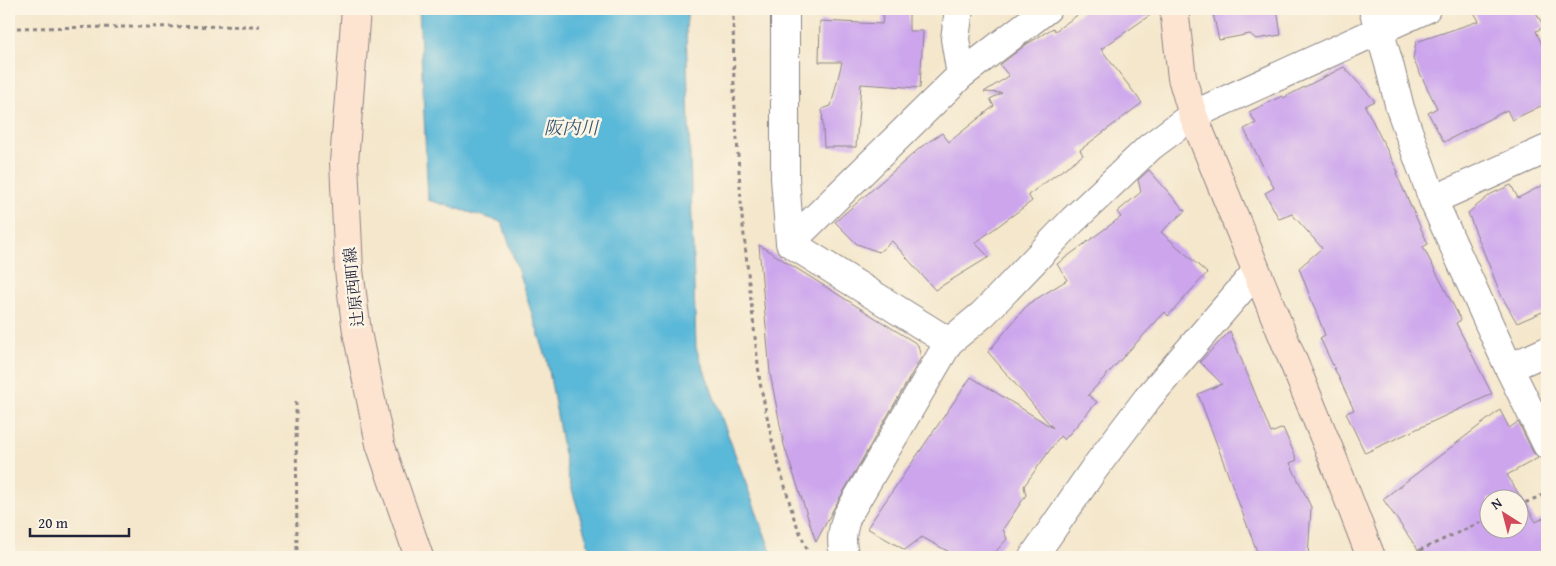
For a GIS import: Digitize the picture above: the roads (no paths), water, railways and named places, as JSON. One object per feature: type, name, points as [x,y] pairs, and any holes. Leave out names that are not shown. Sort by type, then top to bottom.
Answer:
[{"type":"street","name":"辻原西町線","points":[[356,9],[344,162],[349,270],[357,332],[380,444],[419,557]]},
{"type":"street","points":[[785,9],[785,178],[790,243]]},
{"type":"street","points":[[959,9],[955,39],[961,75]]},
{"type":"street","points":[[790,243],[961,75],[1047,9]]},
{"type":"street","points":[[1174,9],[1182,78],[1193,116],[1372,557]]},
{"type":"street","points":[[845,557],[841,542],[842,531],[848,516],[949,342],[983,314],[1073,220],[1150,147],[1193,116],[1376,20],[1426,9]]},
{"type":"street","points":[[1376,20],[1390,64],[1400,108],[1433,200],[1509,368],[1547,445]]},
{"type":"street","points":[[1433,200],[1547,149]]},
{"type":"street","points":[[790,243],[949,342]]},
{"type":"street","points":[[1033,557],[1094,469],[1147,399],[1256,272]]},
{"type":"street","points":[[1509,368],[1547,351]]},
{"type":"water","name":"阪内川","points":[[419,9],[688,9],[686,28],[696,348],[773,557],[592,557],[568,476],[547,360],[502,222],[428,200]]}]
